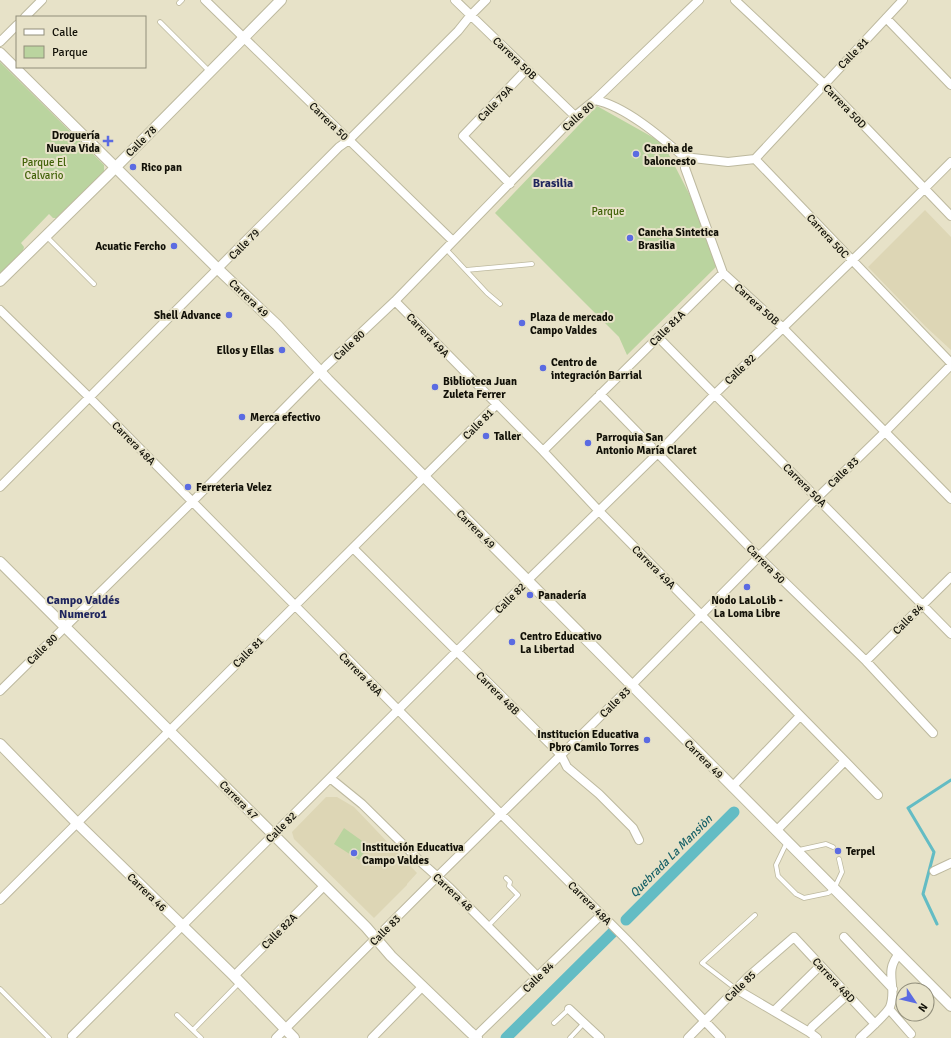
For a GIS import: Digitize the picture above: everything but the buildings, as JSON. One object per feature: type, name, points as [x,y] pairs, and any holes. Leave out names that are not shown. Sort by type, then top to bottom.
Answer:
[{"type":"street","points":[[26,16],[42,0]]},
{"type":"street","name":"Carrera 50","points":[[205,0],[453,241]]},
{"type":"street","name":"Calle 78","points":[[0,281],[281,0]]},
{"type":"street","name":"Carrera 50B","points":[[454,0],[575,116]]},
{"type":"street","name":"Calle 79","points":[[0,487],[339,147],[349,140],[458,31],[486,0]]},
{"type":"street","name":"Calle 80","points":[[0,691],[192,502],[320,372],[395,301],[575,116],[596,100],[699,0]]},
{"type":"street","name":"Carrera 50D","points":[[735,0],[824,84],[951,216]]},
{"type":"street","name":"Calle 81","points":[[755,159],[903,0]]},
{"type":"street","points":[[886,18],[951,85]]},
{"type":"street","points":[[0,42],[16,26]]},
{"type":"street","name":"Carrera 49","points":[[0,53],[218,269],[277,325],[320,372],[951,1006]]},
{"type":"street","name":"Calle 79A","points":[[510,184],[463,136],[526,70]]},
{"type":"street","points":[[596,100],[604,102],[644,125],[684,157],[728,162],[755,159]]},
{"type":"street","name":"Carrera 50B","points":[[684,157],[685,168],[723,273],[783,328],[951,499]]},
{"type":"street","name":"Carrera 50C","points":[[755,159],[951,364]]},
{"type":"street","name":"Calle 82","points":[[72,1036],[181,925],[598,510],[657,454],[715,394],[951,162]]},
{"type":"street","name":"Calle 81A","points":[[543,451],[723,273]]},
{"type":"street","name":"Carrera 49A","points":[[395,301],[878,796]]},
{"type":"street","name":"Carrera 48A","points":[[0,310],[89,397],[721,1038]]},
{"type":"street","name":"Carrera 50A","points":[[658,337],[951,634]]},
{"type":"street","name":"Calle 83","points":[[276,1038],[376,940],[437,877],[561,756],[951,364]]},
{"type":"street","name":"Carrera 50","points":[[600,394],[759,557],[866,661],[933,733]]},
{"type":"street","name":"Calle 81","points":[[0,900],[345,555],[354,549],[496,405]]},
{"type":"street","name":"Carrera 48B","points":[[354,549],[561,756],[567,767],[600,794],[633,828],[639,840]]},
{"type":"street","name":"Carrera 47","points":[[0,562],[366,927],[376,940],[476,1037]]},
{"type":"street","name":"Calle 84","points":[[866,661],[951,577]]},
{"type":"street","points":[[732,787],[800,716]]},
{"type":"street","name":"Carrera 46","points":[[0,744],[77,823],[237,979],[294,1038]]},
{"type":"street","points":[[776,831],[845,761]]},
{"type":"street","name":"Carrera 48","points":[[330,778],[362,804],[422,864],[450,888],[538,977]]},
{"type":"street","points":[[934,871],[951,863]]},
{"type":"street","name":"Calle 82A","points":[[237,979],[324,886]]},
{"type":"street","name":"Calle 84","points":[[476,1037],[601,915]]},
{"type":"street","name":"Calle 85","points":[[688,1038],[736,989],[794,936]]},
{"type":"street","name":"Carrera 48D","points":[[794,936],[875,1024]]},
{"type":"street","points":[[844,937],[893,989]]},
{"type":"street","points":[[860,1038],[889,1009],[893,997],[890,968],[899,954]]},
{"type":"street","points":[[774,1011],[820,966]]},
{"type":"street","points":[[372,1038],[423,986]]},
{"type":"street","points":[[736,989],[817,1038]]},
{"type":"street","points":[[809,1032],[812,1027],[847,994]]},
{"type":"street","points":[[569,1009],[600,1038]]},
{"type":"street","points":[[889,1009],[911,1034]]},
{"type":"lane","points":[[160,22],[210,71]]},
{"type":"lane","points":[[45,236],[94,284]]},
{"type":"lane","points":[[445,249],[487,293],[500,304]]},
{"type":"lane","points":[[466,270],[532,264]]},
{"type":"lane","points":[[787,842],[776,865],[778,876],[796,894],[804,898],[828,893],[834,889],[842,872],[839,859]]},
{"type":"lane","points":[[796,851],[826,844],[833,847]]},
{"type":"lane","points":[[488,926],[518,895],[509,886],[510,882],[506,878]]},
{"type":"lane","points":[[736,989],[702,963],[755,915]]},
{"type":"lane","points":[[193,1030],[237,979]]},
{"type":"lane","points":[[0,989],[49,1038]]},
{"type":"lane","points":[[554,1023],[569,1009]]},
{"type":"lane","points":[[178,1015],[201,1038]]},
{"type":"lane","points":[[570,1038],[584,1023]]},
{"type":"shaded area","points":[[925,210],[951,237],[951,350],[925,326],[868,267]]},
{"type":"shaded area","name":"Institución Educativa Campo Valdes","points":[[326,797],[337,797],[354,807],[417,873],[374,918],[294,839],[292,832]]},
{"type":"green space","name":"Parque El Calvario","points":[[0,62],[104,165],[104,172],[56,218],[53,218],[49,214],[21,243],[24,247],[23,251],[0,275]]},
{"type":"green space","name":"Parque","points":[[597,106],[663,143],[698,211],[718,265],[627,355],[619,337],[495,213]]},
{"type":"green space","points":[[344,828],[368,846],[359,860],[334,844]]},
{"type":"waterway","points":[[937,924],[923,894],[934,852],[908,808],[951,780]]},
{"type":"waterway","name":"Quebrada La Mansiòn","points":[[626,920],[734,812]]},
{"type":"waterway","name":"Quebrada La Mansiòn","points":[[506,1038],[614,931]]},
{"type":"place","name":"Droguería Nueva Vida","points":[[108,141]]},
{"type":"place","name":"Cancha de baloncesto","points":[[636,154]]},
{"type":"place","name":"Rico pan","points":[[133,167]]},
{"type":"place","name":"Cancha Sintetica Brasilia","points":[[630,238]]},
{"type":"place","name":"Acuatic Fercho","points":[[174,246]]},
{"type":"place","name":"Shell Advance","points":[[229,315]]},
{"type":"place","name":"Plaza de mercado Campo Valdes","points":[[522,323]]},
{"type":"place","name":"Ellos y Ellas","points":[[282,350]]},
{"type":"place","name":"Centro de integración Barrial","points":[[543,368]]},
{"type":"place","name":"Biblioteca Juan Zuleta Ferrer","points":[[435,387]]},
{"type":"place","name":"Merca efectivo","points":[[242,417]]},
{"type":"place","name":"Taller","points":[[486,436]]},
{"type":"place","name":"Parroquia San Antonio María Claret","points":[[588,443]]},
{"type":"place","name":"Ferreteria Velez","points":[[188,487]]},
{"type":"place","name":"Nodo LaLoLib - La Loma Libre","points":[[747,587]]},
{"type":"place","name":"Panadería","points":[[530,595]]},
{"type":"place","name":"Centro Educativo La Libertad","points":[[512,642]]},
{"type":"place","name":"Institucion Educativa Pbro Camilo Torres","points":[[647,740]]},
{"type":"place","name":"Terpel","points":[[838,851]]},
{"type":"place","name":"Institución Educativa Campo Valdes","points":[[354,853]]},
{"type":"district","name":"Brasilia","points":[[553,183]]},
{"type":"district","name":"Campo Valdés Numero1","points":[[83,607]]}]
